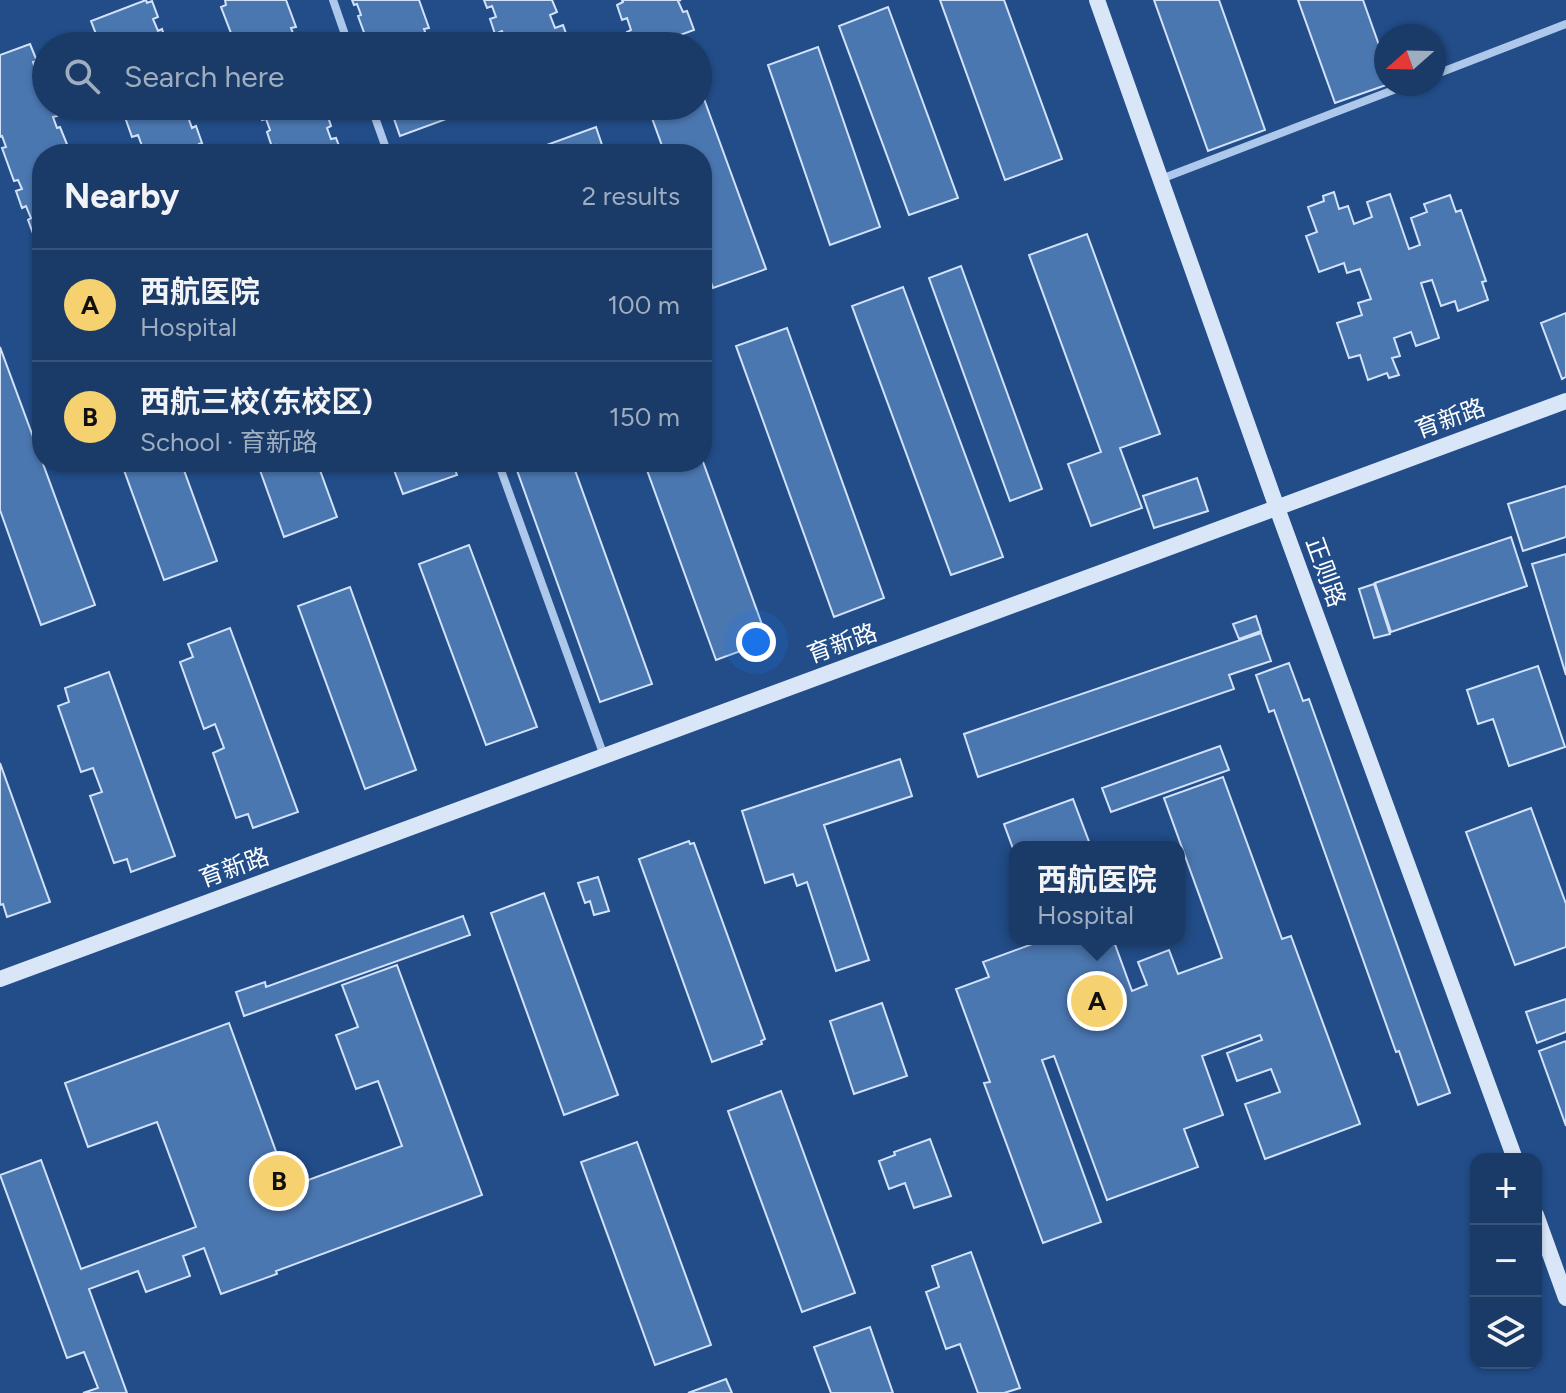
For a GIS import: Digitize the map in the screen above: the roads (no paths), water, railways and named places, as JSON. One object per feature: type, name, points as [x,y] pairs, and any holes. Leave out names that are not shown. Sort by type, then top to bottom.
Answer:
[{"type":"street","points":[[333,0],[344,32]]},
{"type":"street","name":"正则路","points":[[1097,0],[1277,508],[1513,1153]]},
{"type":"street","points":[[1446,70],[1566,24]]},
{"type":"street","points":[[1161,179],[1378,96]]},
{"type":"street","points":[[376,120],[384,144]]},
{"type":"street","name":"育新路","points":[[0,979],[1566,401]]},
{"type":"street","points":[[502,472],[604,756]]},
{"type":"street","points":[[1540,1225],[1566,1298]]},
{"type":"place","name":"西航医院","points":[[1097,1001]]},
{"type":"place","name":"西航三校(东校区)","points":[[279,1181]]}]
